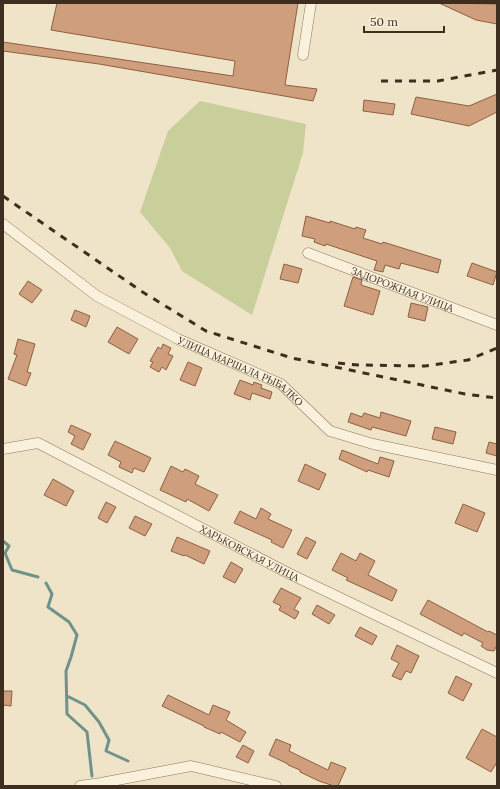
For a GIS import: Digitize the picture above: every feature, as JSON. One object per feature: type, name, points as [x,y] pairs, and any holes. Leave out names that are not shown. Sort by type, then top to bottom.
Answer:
[{"type":"street","points":[[303,56],[311,3]]},
{"type":"street","name":"УЛИЦА МАРШАЛА РЫБАЛКО","points":[[3,224],[98,296],[178,338],[281,384],[330,431],[373,444],[497,470]]},
{"type":"street","name":"ЗАДОРОЖНАЯ УЛИЦА","points":[[308,254],[497,325]]},
{"type":"street","name":"ХАРЬКОВСКАЯ УЛИЦА","points":[[3,449],[38,443],[288,573],[497,673]]},
{"type":"street","points":[[80,786],[102,785],[191,766],[276,786]]},
{"type":"green space","points":[[200,101],[306,124],[303,153],[252,315],[182,271],[170,248],[140,212],[168,131]]},
{"type":"building","points":[[57,3],[298,3],[285,85],[317,89],[313,101],[99,64],[3,51],[3,42],[233,76],[235,61],[51,30]]},
{"type":"building","points":[[439,3],[497,4],[497,24],[476,20]]},
{"type":"building","points":[[497,94],[497,112],[469,126],[411,114],[416,97],[469,106]]},
{"type":"building","points":[[364,100],[395,104],[393,115],[363,111]]},
{"type":"building","points":[[306,216],[330,223],[330,221],[355,229],[356,227],[366,230],[363,238],[382,244],[383,242],[441,260],[438,273],[401,263],[399,269],[385,265],[383,272],[374,270],[377,261],[326,244],[325,246],[314,242],[315,239],[302,236]]},
{"type":"building","points":[[472,263],[497,272],[493,285],[467,276]]},
{"type":"building","points":[[284,264],[302,269],[298,283],[280,279]]},
{"type":"building","points":[[353,277],[362,280],[361,285],[380,291],[373,315],[344,306]]},
{"type":"building","points":[[28,281],[42,290],[32,303],[19,294]]},
{"type":"building","points":[[411,303],[428,307],[425,321],[408,317]]},
{"type":"building","points":[[75,310],[90,316],[86,327],[71,320]]},
{"type":"building","points":[[117,327],[138,339],[129,354],[108,342]]},
{"type":"building","points":[[18,339],[35,344],[27,372],[31,373],[26,386],[8,379],[17,355],[14,354]]},
{"type":"building","points":[[163,344],[171,348],[168,354],[173,356],[166,370],[162,367],[159,372],[150,367],[153,362],[150,361],[158,347],[161,349]]},
{"type":"building","points":[[188,362],[202,368],[195,386],[180,380]]},
{"type":"building","points":[[240,380],[253,385],[254,382],[262,385],[261,388],[272,392],[270,399],[252,393],[250,400],[234,394]]},
{"type":"building","points":[[381,412],[411,421],[406,436],[372,427],[371,430],[348,422],[351,413],[362,417],[364,413],[380,418]]},
{"type":"building","points":[[71,425],[91,434],[83,450],[71,444],[75,436],[68,432]]},
{"type":"building","points":[[435,427],[456,432],[453,444],[432,439]]},
{"type":"building","points":[[115,441],[151,458],[144,472],[134,468],[132,473],[119,467],[121,462],[108,455]]},
{"type":"building","points":[[489,442],[497,444],[497,456],[486,453]]},
{"type":"building","points":[[342,450],[378,464],[380,457],[394,461],[389,477],[368,470],[367,472],[339,459]]},
{"type":"building","points":[[305,464],[326,474],[319,490],[298,481]]},
{"type":"building","points":[[171,466],[183,472],[185,469],[199,476],[195,484],[218,495],[209,511],[187,499],[186,502],[160,490]]},
{"type":"building","points":[[53,479],[74,491],[66,506],[44,495]]},
{"type":"building","points":[[106,502],[116,507],[107,523],[98,518]]},
{"type":"building","points":[[463,504],[485,513],[477,532],[455,523]]},
{"type":"building","points":[[261,508],[271,514],[268,519],[292,530],[283,548],[271,542],[272,540],[234,523],[240,511],[256,519]]},
{"type":"building","points":[[135,516],[152,524],[145,536],[129,528]]},
{"type":"building","points":[[177,537],[210,551],[204,564],[185,555],[184,556],[171,551]]},
{"type":"building","points":[[306,537],[316,542],[307,559],[297,554]]},
{"type":"building","points":[[341,553],[356,561],[360,553],[375,561],[368,575],[397,590],[392,601],[346,580],[348,578],[332,570]]},
{"type":"building","points":[[231,562],[243,569],[235,583],[223,577]]},
{"type":"building","points":[[281,588],[301,598],[294,609],[299,612],[295,619],[279,610],[281,606],[273,602]]},
{"type":"building","points":[[428,600],[488,632],[489,631],[497,635],[497,645],[494,651],[487,650],[481,646],[483,643],[464,633],[462,636],[420,614]]},
{"type":"building","points":[[317,605],[335,615],[329,624],[312,614]]},
{"type":"building","points":[[360,627],[377,636],[372,645],[355,636]]},
{"type":"building","points":[[397,645],[419,656],[411,673],[406,671],[401,680],[392,676],[399,663],[391,659]]},
{"type":"building","points":[[456,676],[472,684],[463,701],[448,693]]},
{"type":"building","points":[[3,691],[12,691],[11,706],[3,705]]},
{"type":"building","points":[[168,695],[209,715],[213,705],[230,712],[226,720],[246,732],[240,742],[221,732],[220,734],[204,727],[162,706]]},
{"type":"building","points":[[482,729],[497,737],[497,762],[491,772],[466,758]]},
{"type":"building","points":[[276,739],[291,745],[289,751],[328,770],[331,762],[346,768],[338,786],[319,781],[269,755]]},
{"type":"building","points":[[243,745],[254,751],[248,763],[236,757]]},
{"type":"waterway","points":[[3,541],[9,546],[5,553],[12,570],[38,577]]},
{"type":"waterway","points":[[46,583],[52,594],[48,607],[69,622],[77,635],[66,671],[67,714],[87,732],[92,776]]},
{"type":"waterway","points":[[67,696],[85,705],[99,722],[109,740],[106,751],[128,761]]},
{"type":"railway","points":[[381,81],[438,81],[497,70]]},
{"type":"railway","points":[[3,196],[141,291],[206,331],[292,358],[465,394],[497,398]]},
{"type":"railway","points":[[338,363],[358,365],[425,366],[468,360],[497,348]]}]
